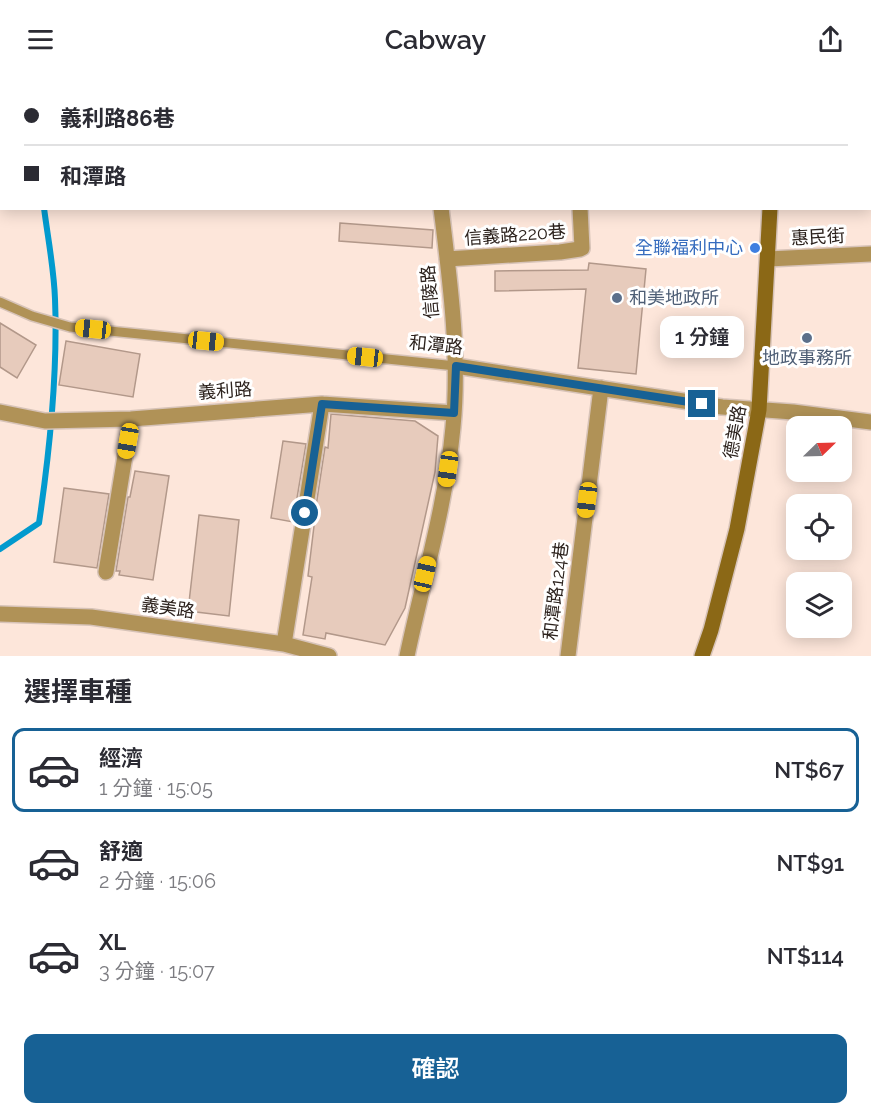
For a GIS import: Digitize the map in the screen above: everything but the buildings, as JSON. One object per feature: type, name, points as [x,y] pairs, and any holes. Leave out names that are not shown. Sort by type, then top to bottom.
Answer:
[{"type":"main road","name":"德美路","points":[[702,656],[737,529],[759,410],[770,210]]},
{"type":"street","name":"信陵路","points":[[407,656],[445,489],[454,413],[456,366],[441,210]]},
{"type":"street","name":"信義路220巷","points":[[447,260],[580,249],[582,248],[580,210]]},
{"type":"street","name":"惠民街","points":[[768,259],[871,254]]},
{"type":"street","name":"和潭路","points":[[456,366],[722,407],[793,412],[871,422]]},
{"type":"street","name":"和潭路124巷","points":[[568,656],[601,388]]},
{"type":"street","name":"義利路","points":[[0,412],[45,421],[131,418],[322,404],[454,413]]},
{"type":"street","points":[[284,644],[322,404]]},
{"type":"street","points":[[106,572],[131,418]]},
{"type":"street","name":"義美路","points":[[0,614],[91,617],[284,644],[328,656]]},
{"type":"lane","name":"和潭路","points":[[0,302],[33,316],[70,327],[456,366]]},
{"type":"waterway","points":[[0,549],[39,523],[43,495],[50,439],[56,327],[53,276],[44,210]]},
{"type":"place","name":"全聯福利中心","points":[[755,248]]},
{"type":"place","name":"和美地政所","points":[[617,298]]},
{"type":"place","name":"地政事務所","points":[[807,338]]},
{"type":"route","points":[[305,513],[322,404],[454,413],[456,366],[702,404]]}]
